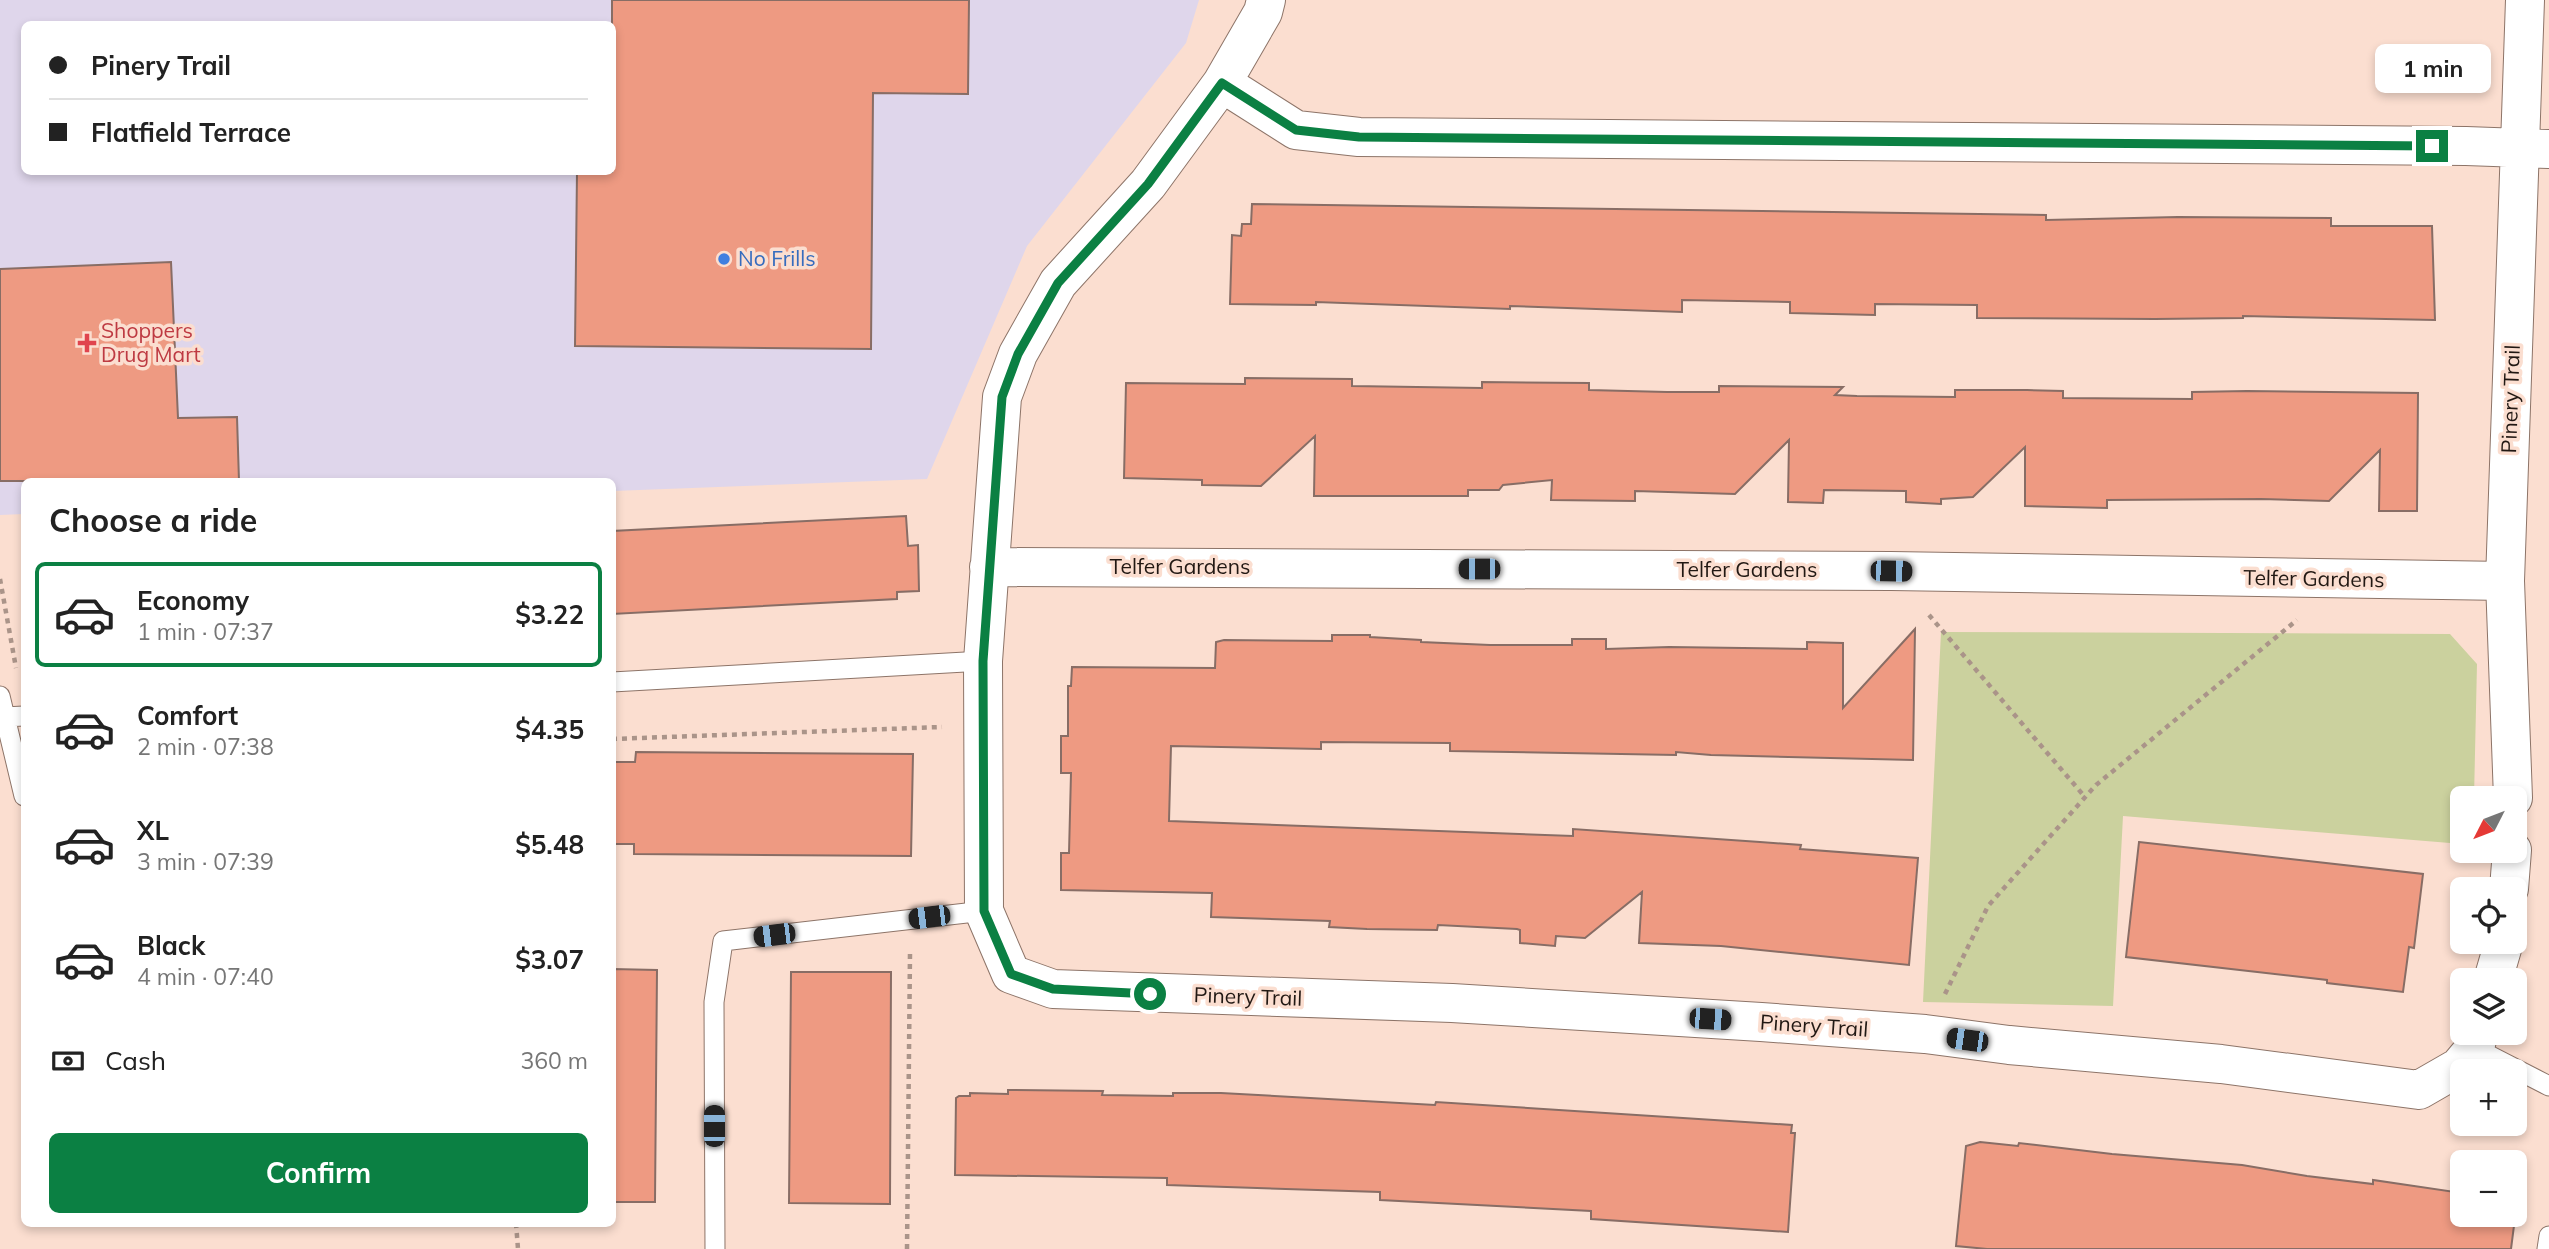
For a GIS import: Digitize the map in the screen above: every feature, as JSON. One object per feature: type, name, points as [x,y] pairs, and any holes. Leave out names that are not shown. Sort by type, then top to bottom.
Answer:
[{"type":"street","name":"Pinery Trail","points":[[1266,0],[1222,83],[1148,184],[1058,283],[1018,354],[1002,397],[983,661],[984,911],[1011,974],[1053,989],[1452,1003],[1925,1034],[2009,1045],[2221,1064],[2419,1090],[2459,1067],[2474,1045]]},
{"type":"street","name":"Pinery Trail","points":[[2513,786],[2505,581],[2535,149],[2525,0]]},
{"type":"street","points":[[1222,83],[1296,130],[1359,137],[2466,146],[2535,149]]},
{"type":"street","name":"Telfer Gardens","points":[[989,567],[1891,571],[2505,581]]},
{"type":"lane","points":[[616,682],[983,661]]},
{"type":"lane","points":[[0,696],[21,784]]},
{"type":"lane","points":[[4,717],[21,716]]},
{"type":"lane","points":[[715,1249],[714,1002],[723,941],[984,911]]},
{"type":"lane","points":[[2485,1045],[2549,1086]]},
{"type":"lane","points":[[2547,1249],[2549,1236]]},
{"type":"path","points":[[1891,571],[2085,797]]},
{"type":"path","points":[[0,579],[16,669]]},
{"type":"path","points":[[1925,1034],[1988,906],[2096,785],[2346,580]]},
{"type":"path","points":[[616,739],[950,726]]},
{"type":"path","points":[[907,1249],[910,954]]},
{"type":"path","points":[[516,1227],[518,1249]]},
{"type":"shaded area","points":[[0,0],[1199,0],[1186,43],[1027,246],[927,479],[616,491],[616,478],[21,478],[21,514],[0,515]]},
{"type":"green space","points":[[1941,632],[2450,634],[2477,664],[2474,786],[2450,786],[2450,843],[2123,816],[2113,1006],[1923,1002]]},
{"type":"building","name":"No Frills","points":[[612,0],[969,0],[968,94],[873,93],[871,349],[575,346],[577,175],[616,175],[616,21],[612,21]]},
{"type":"building","points":[[1252,204],[2046,215],[2046,220],[2331,218],[2331,226],[2432,226],[2435,320],[2243,316],[2155,319],[1977,318],[1977,305],[1875,304],[1875,315],[1790,313],[1790,302],[1682,300],[1682,312],[1316,302],[1316,305],[1230,304],[1232,235],[1241,236],[1242,224],[1251,224]]},
{"type":"building","name":"Shoppers Drug Mart","points":[[171,262],[178,418],[237,417],[239,478],[21,478],[21,481],[0,481],[0,269]]},
{"type":"building","points":[[1245,378],[1352,379],[1352,386],[1482,388],[1482,382],[1589,383],[1589,390],[1667,392],[1719,392],[1719,386],[1843,387],[1835,395],[1857,396],[1955,397],[1955,390],[2063,391],[2063,398],[2192,399],[2192,392],[2418,393],[2417,511],[2379,511],[2380,450],[2329,501],[2107,500],[2107,508],[2025,506],[2025,447],[1973,497],[1941,499],[1941,504],[1906,502],[1906,491],[1824,490],[1823,503],[1788,502],[1789,440],[1735,494],[1635,491],[1635,501],[1551,500],[1552,480],[1503,485],[1499,490],[1468,490],[1468,496],[1314,496],[1315,436],[1261,486],[1202,485],[1202,480],[1124,478],[1126,383],[1245,384]]},
{"type":"building","points":[[906,516],[908,546],[918,545],[919,591],[897,592],[897,599],[616,614],[616,531]]},
{"type":"building","points":[[1915,629],[1913,760],[1676,752],[1676,755],[1450,751],[1450,743],[1321,742],[1321,749],[1171,746],[1169,821],[1573,836],[1573,829],[1801,845],[1800,849],[1918,858],[1909,965],[1721,946],[1639,943],[1642,892],[1585,938],[1556,936],[1555,946],[1520,943],[1520,930],[1517,929],[1438,925],[1437,930],[1367,929],[1329,927],[1330,921],[1211,917],[1212,893],[1061,890],[1061,853],[1069,853],[1071,773],[1061,773],[1061,736],[1068,736],[1068,686],[1071,686],[1072,667],[1215,668],[1216,642],[1332,641],[1332,635],[1370,635],[1421,642],[1490,645],[1572,645],[1572,639],[1606,639],[1606,649],[1807,649],[1807,642],[1843,643],[1843,708]]},
{"type":"building","points":[[636,752],[913,754],[911,856],[634,854],[634,844],[616,844],[616,762],[635,762]]},
{"type":"building","points":[[2139,842],[2423,874],[2414,948],[2409,947],[2403,992],[2327,983],[2327,980],[2126,957]]},
{"type":"building","points":[[616,969],[657,970],[655,1202],[616,1202]]},
{"type":"building","points":[[791,972],[891,972],[890,1204],[789,1203]]},
{"type":"building","points":[[1008,1090],[1103,1091],[1102,1095],[1173,1096],[1173,1093],[1221,1093],[1435,1105],[1436,1102],[1792,1125],[1791,1133],[1795,1133],[1788,1232],[1591,1219],[1591,1211],[1380,1200],[1380,1192],[1167,1185],[1167,1178],[955,1175],[956,1098],[970,1096],[970,1093],[1008,1094]]},
{"type":"building","points":[[1980,1142],[2018,1146],[2019,1143],[2242,1165],[2307,1176],[2373,1184],[2373,1180],[2450,1191],[2450,1227],[2514,1227],[2511,1249],[1987,1249],[1956,1246],[1966,1146]]},
{"type":"place","name":"No Frills","points":[[724,259]]},
{"type":"place","name":"Shoppers Drug Mart","points":[[87,343]]},
{"type":"route","points":[[1150,994],[1053,989],[1011,974],[984,911],[983,661],[1002,397],[1018,354],[1058,283],[1148,184],[1222,83],[1296,130],[1359,137],[2432,146]]}]
